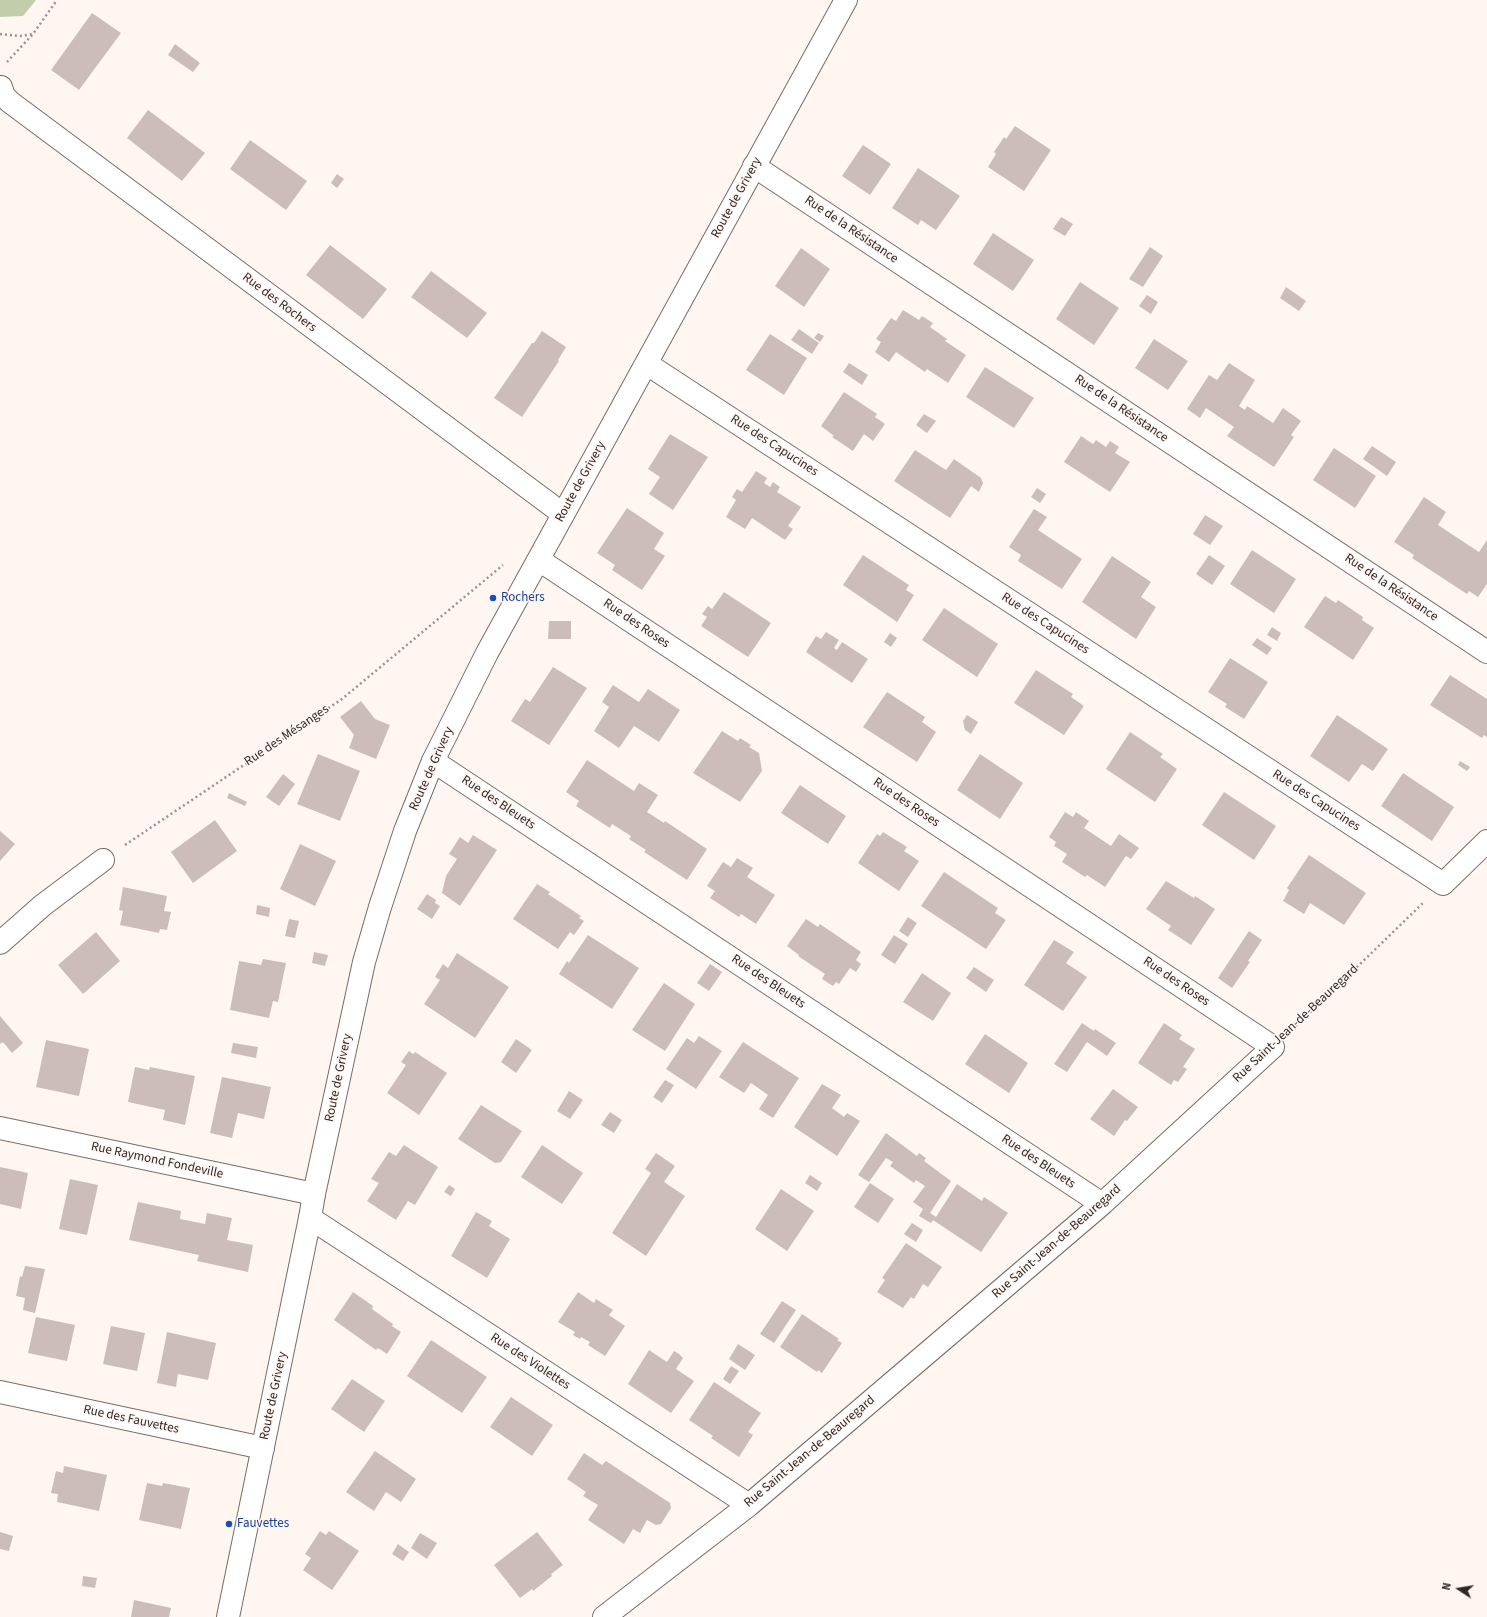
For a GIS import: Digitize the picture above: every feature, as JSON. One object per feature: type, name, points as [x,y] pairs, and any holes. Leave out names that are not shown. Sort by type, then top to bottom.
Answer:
[{"type":"street","name":"Route de Grivery","points":[[228,1617],[314,1194],[366,956],[404,831],[433,761],[487,653],[846,0]]},
{"type":"street","name":"Rue des Rochers","points":[[1,87],[4,96],[10,102],[563,514]]},
{"type":"street","name":"Rue de la Résistance","points":[[754,166],[1487,652]]},
{"type":"street","name":"Rue des Capucines","points":[[647,364],[1443,884]]},
{"type":"street","name":"Rue des Roses","points":[[539,560],[1274,1047]]},
{"type":"street","name":"Rue des Bleuets","points":[[433,761],[1102,1204]]},
{"type":"street","points":[[1443,884],[1487,842]]},
{"type":"street","points":[[0,943],[43,905],[103,860]]},
{"type":"street","name":"Rue Saint-Jean-de-Beauregard","points":[[604,1617],[749,1505],[1102,1204],[1274,1047]]},
{"type":"street","name":"Rue Raymond Fondeville","points":[[0,1128],[314,1194]]},
{"type":"street","name":"Rue des Violettes","points":[[310,1218],[749,1505]]},
{"type":"street","name":"Rue des Fauvettes","points":[[0,1392],[263,1448]]},
{"type":"path","points":[[1,87],[3,68],[33,34],[57,0]]},
{"type":"path","points":[[0,34],[20,36],[33,34]]},
{"type":"path","name":"Rue des Mésanges","points":[[103,860],[342,699],[508,560]]},
{"type":"path","name":"Rue Saint-Jean-de-Beauregard","points":[[1274,1047],[1443,884]]},
{"type":"green space","points":[[0,0],[36,0],[23,16],[0,17]]},
{"type":"building","points":[[92,13],[121,33],[79,90],[51,70]]},
{"type":"building","points":[[175,44],[200,63],[193,72],[168,55]]},
{"type":"building","points":[[148,110],[205,153],[182,181],[127,138]]},
{"type":"building","points":[[1015,126],[1051,150],[1024,191],[988,167],[996,154],[994,152],[1004,137],[1006,139]]},
{"type":"building","points":[[250,140],[307,181],[286,210],[230,169]]},
{"type":"building","points":[[863,145],[891,164],[870,195],[842,176]]},
{"type":"building","points":[[918,168],[960,196],[936,230],[921,220],[918,225],[892,208]]},
{"type":"building","points":[[337,174],[344,179],[337,188],[331,183]]},
{"type":"building","points":[[1061,217],[1073,224],[1065,236],[1053,229]]},
{"type":"building","points":[[993,233],[1034,260],[1013,291],[973,264]]},
{"type":"building","points":[[330,245],[387,289],[363,319],[306,275]]},
{"type":"building","points":[[1150,247],[1163,256],[1143,287],[1129,279]]},
{"type":"building","points":[[801,248],[830,269],[804,307],[775,286]]},
{"type":"building","points":[[431,271],[487,313],[467,338],[411,297]]},
{"type":"building","points":[[1080,282],[1119,308],[1094,345],[1056,319]]},
{"type":"building","points":[[1286,287],[1306,301],[1299,311],[1280,298]]},
{"type":"building","points":[[1147,295],[1158,302],[1151,314],[1139,306]]},
{"type":"building","points":[[903,310],[919,320],[922,316],[933,323],[930,327],[947,339],[945,341],[966,355],[948,383],[927,369],[925,372],[896,352],[889,362],[875,352],[881,342],[876,339],[891,318],[896,321]]},
{"type":"building","points":[[799,329],[819,343],[812,354],[791,340]]},
{"type":"building","points":[[542,331],[566,347],[558,360],[559,361],[522,417],[494,398]]},
{"type":"building","points":[[818,333],[824,336],[820,342],[814,338]]},
{"type":"building","points":[[770,334],[807,358],[784,395],[746,370]]},
{"type":"building","points":[[1154,339],[1188,361],[1168,390],[1135,368]]},
{"type":"building","points":[[849,363],[868,375],[862,385],[843,372]]},
{"type":"building","points":[[1229,363],[1255,380],[1239,406],[1245,410],[1247,406],[1273,423],[1283,408],[1301,421],[1291,435],[1294,437],[1274,467],[1227,436],[1234,427],[1206,408],[1200,418],[1187,409],[1209,375],[1217,380]]},
{"type":"building","points":[[985,367],[1034,398],[1014,428],[966,397]]},
{"type":"building","points":[[844,392],[877,414],[875,417],[885,424],[873,441],[864,434],[853,451],[832,437],[834,436],[821,426]]},
{"type":"building","points":[[924,414],[936,421],[927,433],[916,425]]},
{"type":"building","points":[[670,434],[708,457],[673,510],[649,494],[660,477],[648,469]]},
{"type":"building","points":[[1081,436],[1093,444],[1096,440],[1106,447],[1110,441],[1119,447],[1115,453],[1130,462],[1110,492],[1064,462]]},
{"type":"building","points":[[1372,446],[1396,462],[1387,476],[1363,459]]},
{"type":"building","points":[[1334,448],[1376,476],[1355,508],[1313,480]]},
{"type":"building","points":[[915,450],[946,470],[954,459],[981,478],[983,483],[979,492],[971,486],[950,518],[894,481]]},
{"type":"building","points":[[756,471],[767,478],[764,483],[770,487],[773,482],[780,487],[777,492],[801,507],[788,526],[793,529],[785,540],[752,518],[745,529],[726,517],[736,500],[732,497],[737,489],[742,492]]},
{"type":"building","points":[[1037,488],[1046,494],[1040,503],[1031,497]]},
{"type":"building","points":[[1424,497],[1446,512],[1438,525],[1479,552],[1487,540],[1487,584],[1478,597],[1469,591],[1467,594],[1412,558],[1414,555],[1394,542]]},
{"type":"building","points":[[627,508],[664,533],[654,549],[665,556],[642,590],[612,570],[615,565],[597,553]]},
{"type":"building","points":[[1034,509],[1047,517],[1038,530],[1082,559],[1062,589],[1018,561],[1021,555],[1009,547]]},
{"type":"building","points":[[1205,515],[1223,526],[1210,545],[1193,534]]},
{"type":"building","points":[[1252,550],[1296,579],[1274,613],[1230,584]]},
{"type":"building","points":[[863,555],[909,585],[906,590],[914,595],[897,622],[843,585]]},
{"type":"building","points":[[1209,555],[1225,566],[1212,585],[1196,574]]},
{"type":"building","points":[[1112,556],[1151,582],[1141,597],[1156,607],[1136,639],[1082,602]]},
{"type":"building","points":[[724,592],[771,623],[748,657],[701,626],[707,617],[702,614],[708,606],[712,609]]},
{"type":"building","points":[[1325,596],[1336,603],[1338,600],[1363,617],[1362,620],[1374,628],[1353,660],[1304,627]]},
{"type":"building","points":[[944,608],[998,644],[977,677],[922,640]]},
{"type":"building","points":[[549,621],[571,621],[571,639],[548,639]]},
{"type":"building","points":[[1272,627],[1281,633],[1277,641],[1267,635]]},
{"type":"building","points":[[826,632],[839,640],[834,648],[837,650],[842,642],[868,659],[852,683],[806,652],[816,636],[821,639]]},
{"type":"building","points":[[890,633],[897,638],[891,647],[884,642]]},
{"type":"building","points":[[1257,638],[1272,648],[1267,655],[1252,645]]},
{"type":"building","points":[[1230,658],[1268,682],[1244,719],[1225,707],[1227,704],[1208,692]]},
{"type":"building","points":[[553,667],[587,688],[549,745],[511,721],[525,699],[530,702]]},
{"type":"building","points":[[1036,670],[1073,694],[1071,697],[1084,706],[1064,735],[1014,703]]},
{"type":"building","points":[[1450,675],[1487,699],[1487,737],[1484,735],[1482,738],[1430,705]]},
{"type":"building","points":[[613,685],[639,702],[648,689],[680,710],[659,742],[634,726],[619,748],[594,731],[609,707],[602,702]]},
{"type":"building","points":[[887,692],[925,717],[922,722],[936,732],[917,762],[863,727]]},
{"type":"building","points":[[361,701],[375,719],[390,725],[376,759],[349,748],[354,735],[340,717]]},
{"type":"building","points":[[967,715],[978,722],[971,734],[965,730],[963,721]]},
{"type":"building","points":[[1337,715],[1388,749],[1373,771],[1362,764],[1349,782],[1310,756]]},
{"type":"building","points":[[722,731],[738,741],[740,738],[751,745],[749,747],[759,753],[762,771],[740,802],[693,773]]},
{"type":"building","points":[[1130,732],[1163,754],[1160,757],[1177,769],[1155,802],[1106,769]]},
{"type":"building","points":[[318,754],[360,771],[340,821],[297,804]]},
{"type":"building","points":[[980,754],[1023,783],[1000,819],[957,790]]},
{"type":"building","points":[[587,760],[634,791],[639,783],[658,795],[647,812],[664,823],[665,821],[707,849],[687,880],[644,852],[646,850],[629,839],[631,836],[612,824],[610,828],[576,806],[579,801],[566,792]]},
{"type":"building","points":[[1460,761],[1470,767],[1467,771],[1458,765]]},
{"type":"building","points":[[1403,773],[1454,807],[1432,841],[1381,806]]},
{"type":"building","points":[[283,774],[295,784],[279,806],[266,797]]},
{"type":"building","points":[[800,785],[846,816],[828,844],[781,813]]},
{"type":"building","points":[[1224,792],[1276,826],[1254,860],[1202,825]]},
{"type":"building","points":[[229,793],[247,802],[245,806],[227,798]]},
{"type":"building","points":[[1065,812],[1073,817],[1076,812],[1089,821],[1084,828],[1111,846],[1119,834],[1139,848],[1131,859],[1126,856],[1105,887],[1087,875],[1085,877],[1062,862],[1067,854],[1054,846],[1056,842],[1049,837]]},
{"type":"building","points":[[215,820],[237,851],[193,883],[171,852]]},
{"type":"building","points":[[0,831],[15,844],[0,861]]},
{"type":"building","points":[[883,832],[907,847],[904,851],[919,861],[899,891],[858,863],[877,834],[880,836]]},
{"type":"building","points":[[473,835],[497,850],[460,906],[442,893],[446,876],[457,859],[449,854],[460,837],[468,843]]},
{"type":"building","points":[[300,844],[336,861],[315,906],[280,889]]},
{"type":"building","points":[[1309,855],[1366,893],[1344,925],[1310,903],[1304,914],[1283,901],[1289,890],[1287,888]]},
{"type":"building","points":[[737,858],[753,868],[747,877],[775,895],[756,924],[741,914],[739,917],[710,898],[715,891],[707,886],[723,862],[731,867]]},
{"type":"building","points":[[944,872],[998,908],[995,913],[1006,920],[986,949],[921,906]]},
{"type":"building","points":[[1166,881],[1194,898],[1195,896],[1215,909],[1191,945],[1168,930],[1171,926],[1146,909]]},
{"type":"building","points":[[537,884],[550,892],[548,894],[581,916],[579,918],[584,921],[574,935],[570,932],[558,949],[513,919]]},
{"type":"building","points":[[123,887],[167,896],[164,911],[171,912],[167,930],[160,929],[159,933],[120,925],[123,911],[119,910]]},
{"type":"building","points":[[427,894],[436,900],[435,903],[440,906],[432,919],[417,909]]},
{"type":"building","points":[[257,905],[270,908],[269,917],[256,914]]},
{"type":"building","points":[[908,917],[917,923],[908,937],[899,931]]},
{"type":"building","points":[[289,919],[299,921],[295,938],[285,936]]},
{"type":"building","points":[[806,919],[818,927],[820,924],[861,952],[856,960],[861,964],[856,972],[850,968],[839,984],[836,982],[833,986],[822,979],[825,974],[798,956],[799,955],[787,946]]},
{"type":"building","points":[[1249,931],[1262,940],[1248,961],[1250,962],[1232,988],[1218,978]]},
{"type":"building","points":[[96,932],[120,961],[83,994],[58,965]]},
{"type":"building","points":[[588,935],[639,968],[612,1009],[559,974],[567,961],[569,963]]},
{"type":"building","points":[[894,935],[908,944],[895,964],[881,955]]},
{"type":"building","points":[[1054,940],[1074,952],[1066,963],[1087,977],[1063,1011],[1024,985]]},
{"type":"building","points":[[314,952],[328,955],[325,966],[312,963]]},
{"type":"building","points":[[457,953],[509,987],[475,1038],[424,1004],[440,980],[435,977],[443,964],[448,968]]},
{"type":"building","points":[[263,959],[286,963],[278,1002],[273,1001],[269,1018],[230,1010],[239,961],[261,965]]},
{"type":"building","points":[[710,964],[722,972],[709,991],[697,983]]},
{"type":"building","points":[[974,967],[994,980],[986,992],[966,978]]},
{"type":"building","points":[[922,973],[951,993],[933,1021],[903,1002]]},
{"type":"building","points":[[664,983],[695,1004],[665,1051],[632,1030]]},
{"type":"building","points":[[0,1016],[23,1043],[12,1053],[3,1042],[0,1044]]},
{"type":"building","points":[[1082,1023],[1094,1031],[1095,1029],[1116,1043],[1107,1056],[1087,1042],[1067,1072],[1054,1064]]},
{"type":"building","points":[[1164,1023],[1182,1035],[1179,1039],[1195,1049],[1183,1067],[1187,1069],[1178,1082],[1174,1080],[1171,1085],[1138,1063]]},
{"type":"building","points":[[985,1034],[1028,1063],[1009,1093],[965,1064]]},
{"type":"building","points":[[699,1036],[722,1051],[696,1089],[666,1069],[687,1038],[694,1043]]},
{"type":"building","points":[[516,1039],[532,1050],[516,1073],[501,1062]]},
{"type":"building","points":[[46,1040],[89,1049],[79,1096],[36,1087]]},
{"type":"building","points":[[743,1042],[799,1078],[773,1118],[759,1109],[768,1095],[751,1083],[744,1093],[719,1077]]},
{"type":"building","points":[[233,1043],[258,1047],[256,1058],[231,1053]]},
{"type":"building","points":[[409,1051],[413,1054],[415,1052],[447,1073],[419,1115],[387,1093],[406,1065],[401,1062]]},
{"type":"building","points":[[135,1067],[149,1070],[150,1067],[195,1076],[185,1125],[163,1120],[165,1110],[128,1102]]},
{"type":"building","points":[[222,1077],[271,1087],[264,1119],[238,1113],[232,1138],[210,1133]]},
{"type":"building","points":[[665,1080],[674,1085],[662,1103],[653,1097]]},
{"type":"building","points":[[822,1084],[841,1095],[832,1108],[844,1117],[847,1113],[860,1121],[837,1156],[794,1127]]},
{"type":"building","points":[[1113,1089],[1138,1107],[1127,1121],[1125,1120],[1114,1136],[1090,1119]]},
{"type":"building","points":[[569,1091],[583,1100],[570,1119],[557,1111]]},
{"type":"building","points":[[481,1105],[522,1131],[501,1162],[495,1163],[458,1139]]},
{"type":"building","points":[[610,1112],[622,1120],[614,1133],[601,1125]]},
{"type":"building","points":[[886,1133],[917,1156],[919,1153],[926,1158],[924,1161],[951,1181],[930,1213],[936,1217],[957,1184],[982,1201],[984,1197],[1008,1213],[981,1252],[933,1220],[931,1223],[919,1216],[923,1209],[913,1202],[925,1186],[916,1180],[914,1183],[890,1166],[893,1162],[886,1158],[869,1182],[858,1175]]},
{"type":"building","points":[[404,1145],[438,1167],[415,1205],[408,1201],[396,1220],[367,1201],[379,1183],[371,1179],[389,1152],[396,1156]]},
{"type":"building","points":[[542,1145],[583,1173],[562,1204],[521,1177]]},
{"type":"building","points":[[656,1153],[675,1166],[664,1182],[685,1196],[646,1256],[612,1233],[651,1173],[645,1169]]},
{"type":"building","points":[[0,1167],[28,1173],[21,1209],[0,1204]]},
{"type":"building","points":[[810,1175],[822,1183],[817,1191],[805,1183]]},
{"type":"building","points":[[70,1179],[98,1185],[87,1235],[59,1229]]},
{"type":"building","points":[[870,1183],[894,1199],[878,1223],[854,1207]]},
{"type":"building","points":[[449,1185],[455,1189],[451,1196],[444,1192]]},
{"type":"building","points":[[781,1189],[814,1211],[787,1251],[755,1229]]},
{"type":"building","points":[[138,1202],[181,1211],[180,1219],[205,1224],[207,1213],[232,1218],[227,1240],[253,1245],[248,1272],[197,1261],[199,1255],[129,1240]]},
{"type":"building","points":[[476,1212],[492,1221],[489,1226],[510,1239],[487,1278],[451,1256]]},
{"type":"building","points":[[912,1223],[923,1230],[916,1242],[904,1234]]},
{"type":"building","points":[[906,1243],[942,1267],[928,1287],[923,1284],[914,1299],[911,1297],[903,1308],[877,1292],[885,1280],[882,1278]]},
{"type":"building","points":[[25,1266],[45,1269],[35,1313],[23,1310],[25,1298],[16,1296],[20,1276],[22,1277]]},
{"type":"building","points":[[353,1292],[373,1306],[372,1309],[393,1324],[392,1326],[401,1332],[387,1354],[378,1348],[376,1350],[334,1320]]},
{"type":"building","points":[[578,1292],[594,1303],[596,1299],[613,1310],[609,1315],[625,1326],[605,1356],[588,1345],[590,1342],[573,1335],[575,1332],[558,1322]]},
{"type":"building","points":[[782,1301],[796,1310],[774,1343],[760,1334]]},
{"type":"building","points":[[802,1314],[839,1339],[837,1340],[842,1343],[822,1373],[818,1370],[817,1372],[780,1347]]},
{"type":"building","points":[[36,1317],[75,1325],[67,1361],[28,1353]]},
{"type":"building","points":[[111,1326],[145,1333],[137,1371],[103,1364]]},
{"type":"building","points":[[167,1332],[216,1343],[208,1380],[178,1374],[176,1387],[157,1383]]},
{"type":"building","points":[[431,1340],[487,1377],[462,1413],[407,1376]]},
{"type":"building","points":[[738,1344],[755,1355],[745,1370],[729,1359]]},
{"type":"building","points":[[649,1350],[667,1362],[674,1351],[679,1354],[683,1358],[676,1369],[694,1381],[671,1413],[628,1384]]},
{"type":"building","points":[[731,1366],[739,1371],[730,1384],[723,1379]]},
{"type":"building","points":[[352,1379],[385,1401],[364,1432],[331,1409]]},
{"type":"building","points":[[714,1382],[761,1413],[748,1432],[753,1435],[739,1457],[711,1438],[713,1436],[689,1420]]},
{"type":"building","points":[[511,1397],[553,1425],[532,1456],[490,1427]]},
{"type":"building","points":[[375,1451],[416,1479],[401,1502],[386,1492],[374,1511],[346,1492]]},
{"type":"building","points":[[584,1453],[602,1465],[606,1461],[670,1503],[671,1508],[661,1524],[656,1525],[647,1520],[640,1533],[633,1529],[624,1544],[588,1520],[598,1505],[583,1496],[586,1492],[567,1479]]},
{"type":"building","points":[[64,1466],[107,1475],[99,1511],[57,1502],[58,1494],[51,1493],[56,1471],[63,1473]]},
{"type":"building","points":[[147,1483],[162,1486],[163,1483],[190,1488],[181,1529],[139,1520]]},
{"type":"building","points":[[320,1531],[326,1535],[329,1531],[359,1551],[332,1590],[303,1570],[311,1558],[305,1554]]},
{"type":"building","points":[[0,1532],[13,1536],[9,1551],[0,1549]]},
{"type":"building","points":[[537,1532],[563,1565],[533,1591],[532,1589],[520,1598],[494,1565]]},
{"type":"building","points":[[420,1533],[437,1543],[427,1559],[411,1548]]},
{"type":"building","points":[[398,1544],[409,1552],[403,1561],[392,1554]]},
{"type":"building","points":[[83,1576],[97,1578],[95,1588],[82,1586]]},
{"type":"building","points":[[134,1600],[171,1608],[169,1617],[131,1617]]},
{"type":"place","name":"Rochers","points":[[493,598]]},
{"type":"place","name":"Fauvettes","points":[[229,1524]]}]
